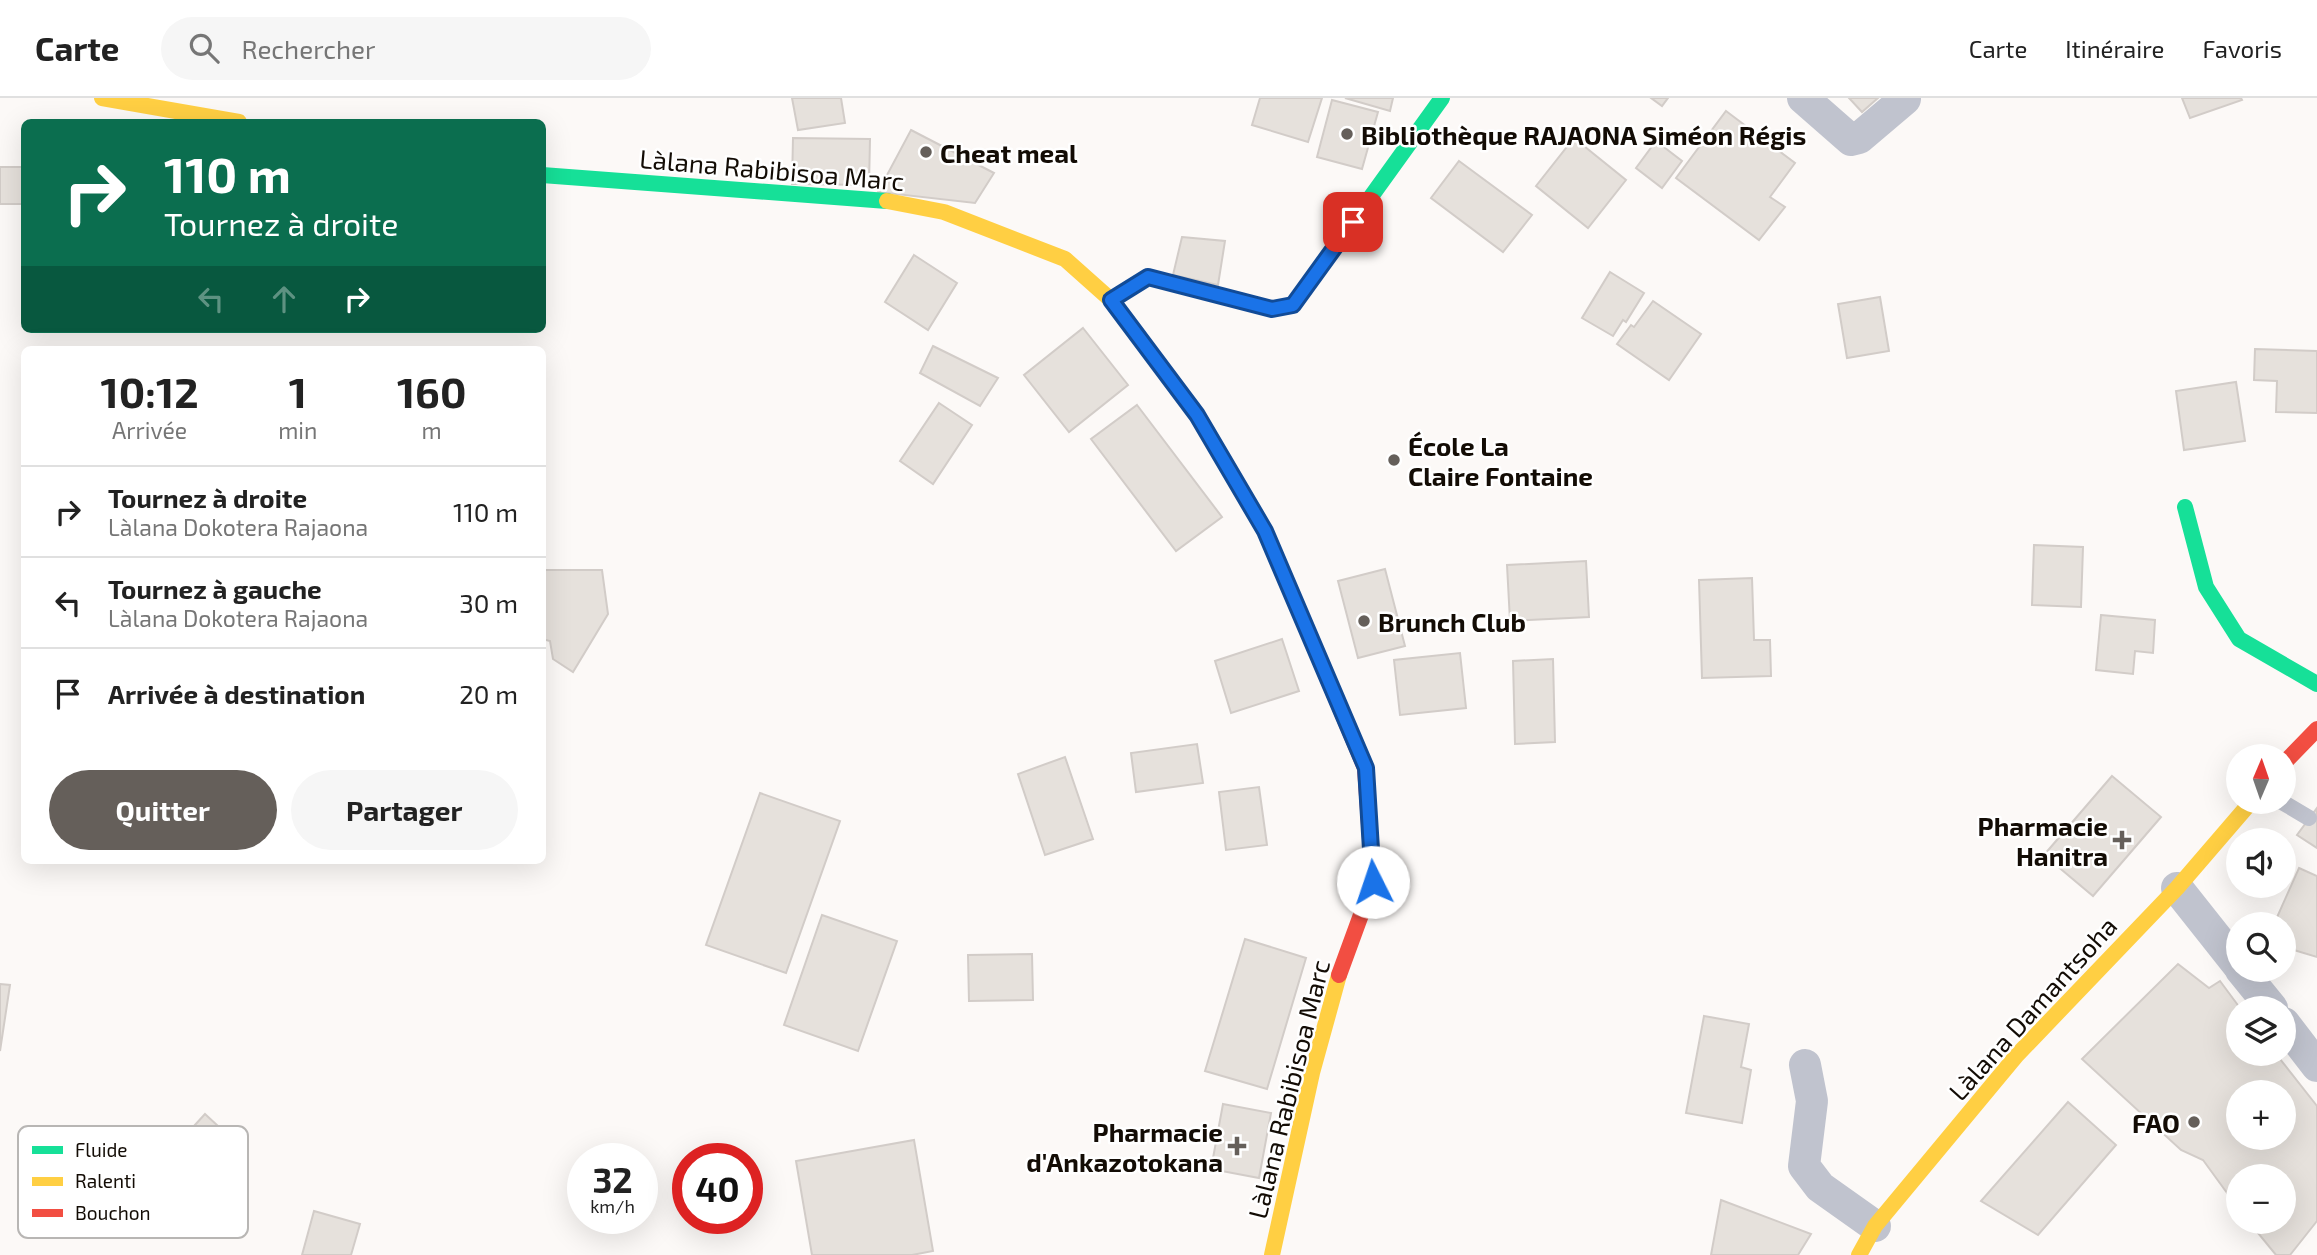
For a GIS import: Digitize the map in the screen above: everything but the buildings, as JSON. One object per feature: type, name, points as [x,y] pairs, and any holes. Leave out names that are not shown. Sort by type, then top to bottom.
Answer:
[{"type":"street","points":[[102,98],[222,119]]},
{"type":"street","points":[[1111,300],[1148,277],[1272,309],[1293,305],[1442,98]]},
{"type":"street","points":[[1803,98],[1851,140],[1859,138],[1905,99]]},
{"type":"street","name":"Làlana Rabibisoa Marc","points":[[546,175],[867,197],[944,212],[1065,259],[1111,300],[1197,415],[1265,531],[1366,768],[1373,882],[1339,975],[1312,1073],[1272,1255]]},
{"type":"street","points":[[2185,507],[2206,587],[2239,639],[2317,684]]},
{"type":"street","points":[[2296,751],[2317,729]]},
{"type":"street","name":"Làlana Damantsoha","points":[[1868,1246],[2017,1055],[2177,888],[2241,814]]},
{"type":"street","points":[[2177,888],[2226,949]]},
{"type":"street","points":[[2252,982],[2263,996]]},
{"type":"street","points":[[2296,1039],[2317,1066]]},
{"type":"street","points":[[1805,1065],[1811,1101],[1804,1166],[1868,1246]]},
{"type":"lane","points":[[2296,810],[2309,818]]},
{"type":"traffic: fast","points":[[1111,300],[1148,277],[1272,309],[1293,305],[1442,98]]},
{"type":"traffic: fast","points":[[546,175],[887,201]]},
{"type":"traffic: fast","points":[[2185,507],[2206,587],[2239,639],[2317,684]]},
{"type":"traffic: slow","points":[[102,98],[222,119]]},
{"type":"traffic: slow","points":[[887,201],[944,212],[1065,259],[1111,300],[1197,415],[1265,531],[1295,601]]},
{"type":"traffic: slow","points":[[1859,1255],[1875,1226],[2017,1055],[2177,888],[2241,814]]},
{"type":"traffic: slow","points":[[1272,1255],[1312,1073],[1339,975]]},
{"type":"traffic: jam","points":[[1295,601],[1365,768],[1373,882],[1339,975]]},
{"type":"traffic: jam","points":[[2296,751],[2317,729]]},
{"type":"place","name":"Bibliothèque RAJAONA Siméon Régis","points":[[1347,134]]},
{"type":"place","name":"Cheat meal","points":[[926,152]]},
{"type":"place","name":"École La Claire Fontaine","points":[[1394,460]]},
{"type":"place","name":"Brunch Club","points":[[1364,621]]},
{"type":"place","name":"Pharmacie Hanitra","points":[[2122,840]]},
{"type":"place","name":"FAO","points":[[2194,1122]]},
{"type":"place","name":"Pharmacie d'Ankazotokana","points":[[1237,1146]]},
{"type":"route","points":[[1353,222],[1293,305],[1272,309],[1148,277],[1111,300],[1197,415],[1265,531],[1366,768],[1373,882]]}]
